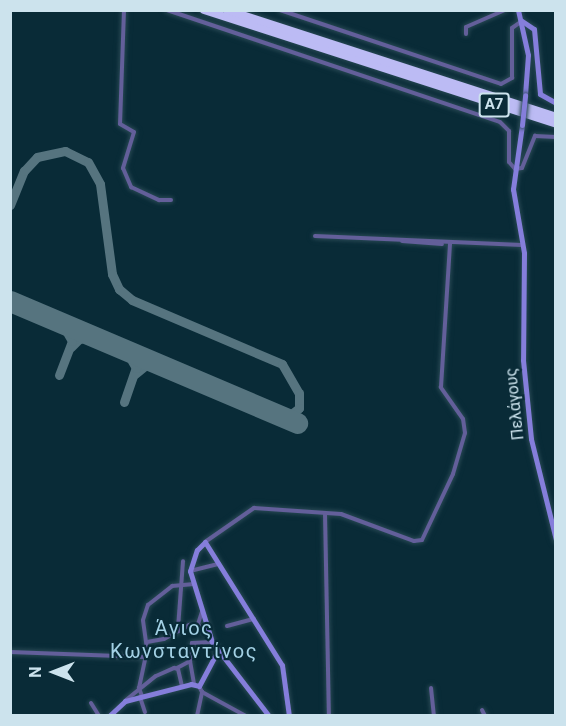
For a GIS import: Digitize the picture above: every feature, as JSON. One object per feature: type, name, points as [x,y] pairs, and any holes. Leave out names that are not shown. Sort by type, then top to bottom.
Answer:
[{"type":"highway","name":"Α7","points":[[204,10],[394,65],[555,117]]},
{"type":"highway","name":"Α7","points":[[227,10],[365,64],[555,124]]},
{"type":"highway","points":[[303,39],[326,39]]},
{"type":"highway","points":[[303,39],[310,49]]},
{"type":"highway","points":[[371,54],[394,65]]},
{"type":"street","points":[[124,10],[120,124],[134,134],[123,168],[131,187],[159,200],[171,200]]},
{"type":"street","points":[[167,10],[500,122],[508,131],[509,162],[515,169],[522,168],[534,137],[544,134],[555,137]]},
{"type":"street","points":[[280,10],[501,84],[512,78],[512,28],[522,21]]},
{"type":"street","points":[[466,34],[466,27],[505,10]]},
{"type":"street","points":[[518,10],[522,21]]},
{"type":"street","points":[[522,21],[531,24],[534,29],[540,94],[555,103]]},
{"type":"street","name":"Πελάγους","points":[[522,21],[528,55],[513,194],[523,245],[522,334],[531,439],[555,540]]},
{"type":"street","points":[[315,236],[523,245]]},
{"type":"street","points":[[269,716],[217,652],[212,642],[190,571],[197,550],[252,509],[325,513],[352,517],[417,542],[432,519],[453,474],[465,429],[462,416],[441,387],[448,243]]},
{"type":"street","points":[[325,513],[329,716]]},
{"type":"street","points":[[205,542],[254,619],[285,674],[289,716]]},
{"type":"street","points":[[178,628],[183,561]]},
{"type":"street","points":[[190,571],[219,564]]},
{"type":"street","points":[[145,712],[139,688],[147,642],[143,620],[148,605],[172,586],[194,584]]},
{"type":"street","points":[[203,612],[199,614],[198,624],[203,632],[209,631]]},
{"type":"street","points":[[227,626],[254,619]]},
{"type":"street","points":[[147,642],[164,639],[178,628],[198,624]]},
{"type":"street","points":[[197,716],[199,687],[190,661],[193,643],[212,642]]},
{"type":"street","points":[[10,652],[145,657]]},
{"type":"street","points":[[199,687],[217,652]]},
{"type":"street","points":[[109,716],[139,688],[162,672],[190,661]]},
{"type":"street","points":[[177,668],[183,687]]},
{"type":"street","points":[[125,701],[183,687],[199,687],[246,716]]},
{"type":"street","points":[[431,688],[435,716]]},
{"type":"street","points":[[91,703],[99,716]]},
{"type":"street","points":[[482,710],[485,716]]},
{"type":"taxiway","points":[[10,205],[24,171],[37,157],[65,151],[88,162],[100,184],[112,274],[119,289],[132,300],[282,364],[299,393],[299,408],[286,418]]},
{"type":"taxiway","points":[[59,375],[72,341],[61,322]]},
{"type":"taxiway","points":[[71,347],[79,339],[95,336]]},
{"type":"taxiway","points":[[124,402],[136,368],[125,349]]},
{"type":"taxiway","points":[[135,374],[145,366],[158,363]]},
{"type":"runway","points":[[10,301],[297,423]]},
{"type":"district","name":"Άγιος Κωνσταντίνος","points":[[184,640]]}]
